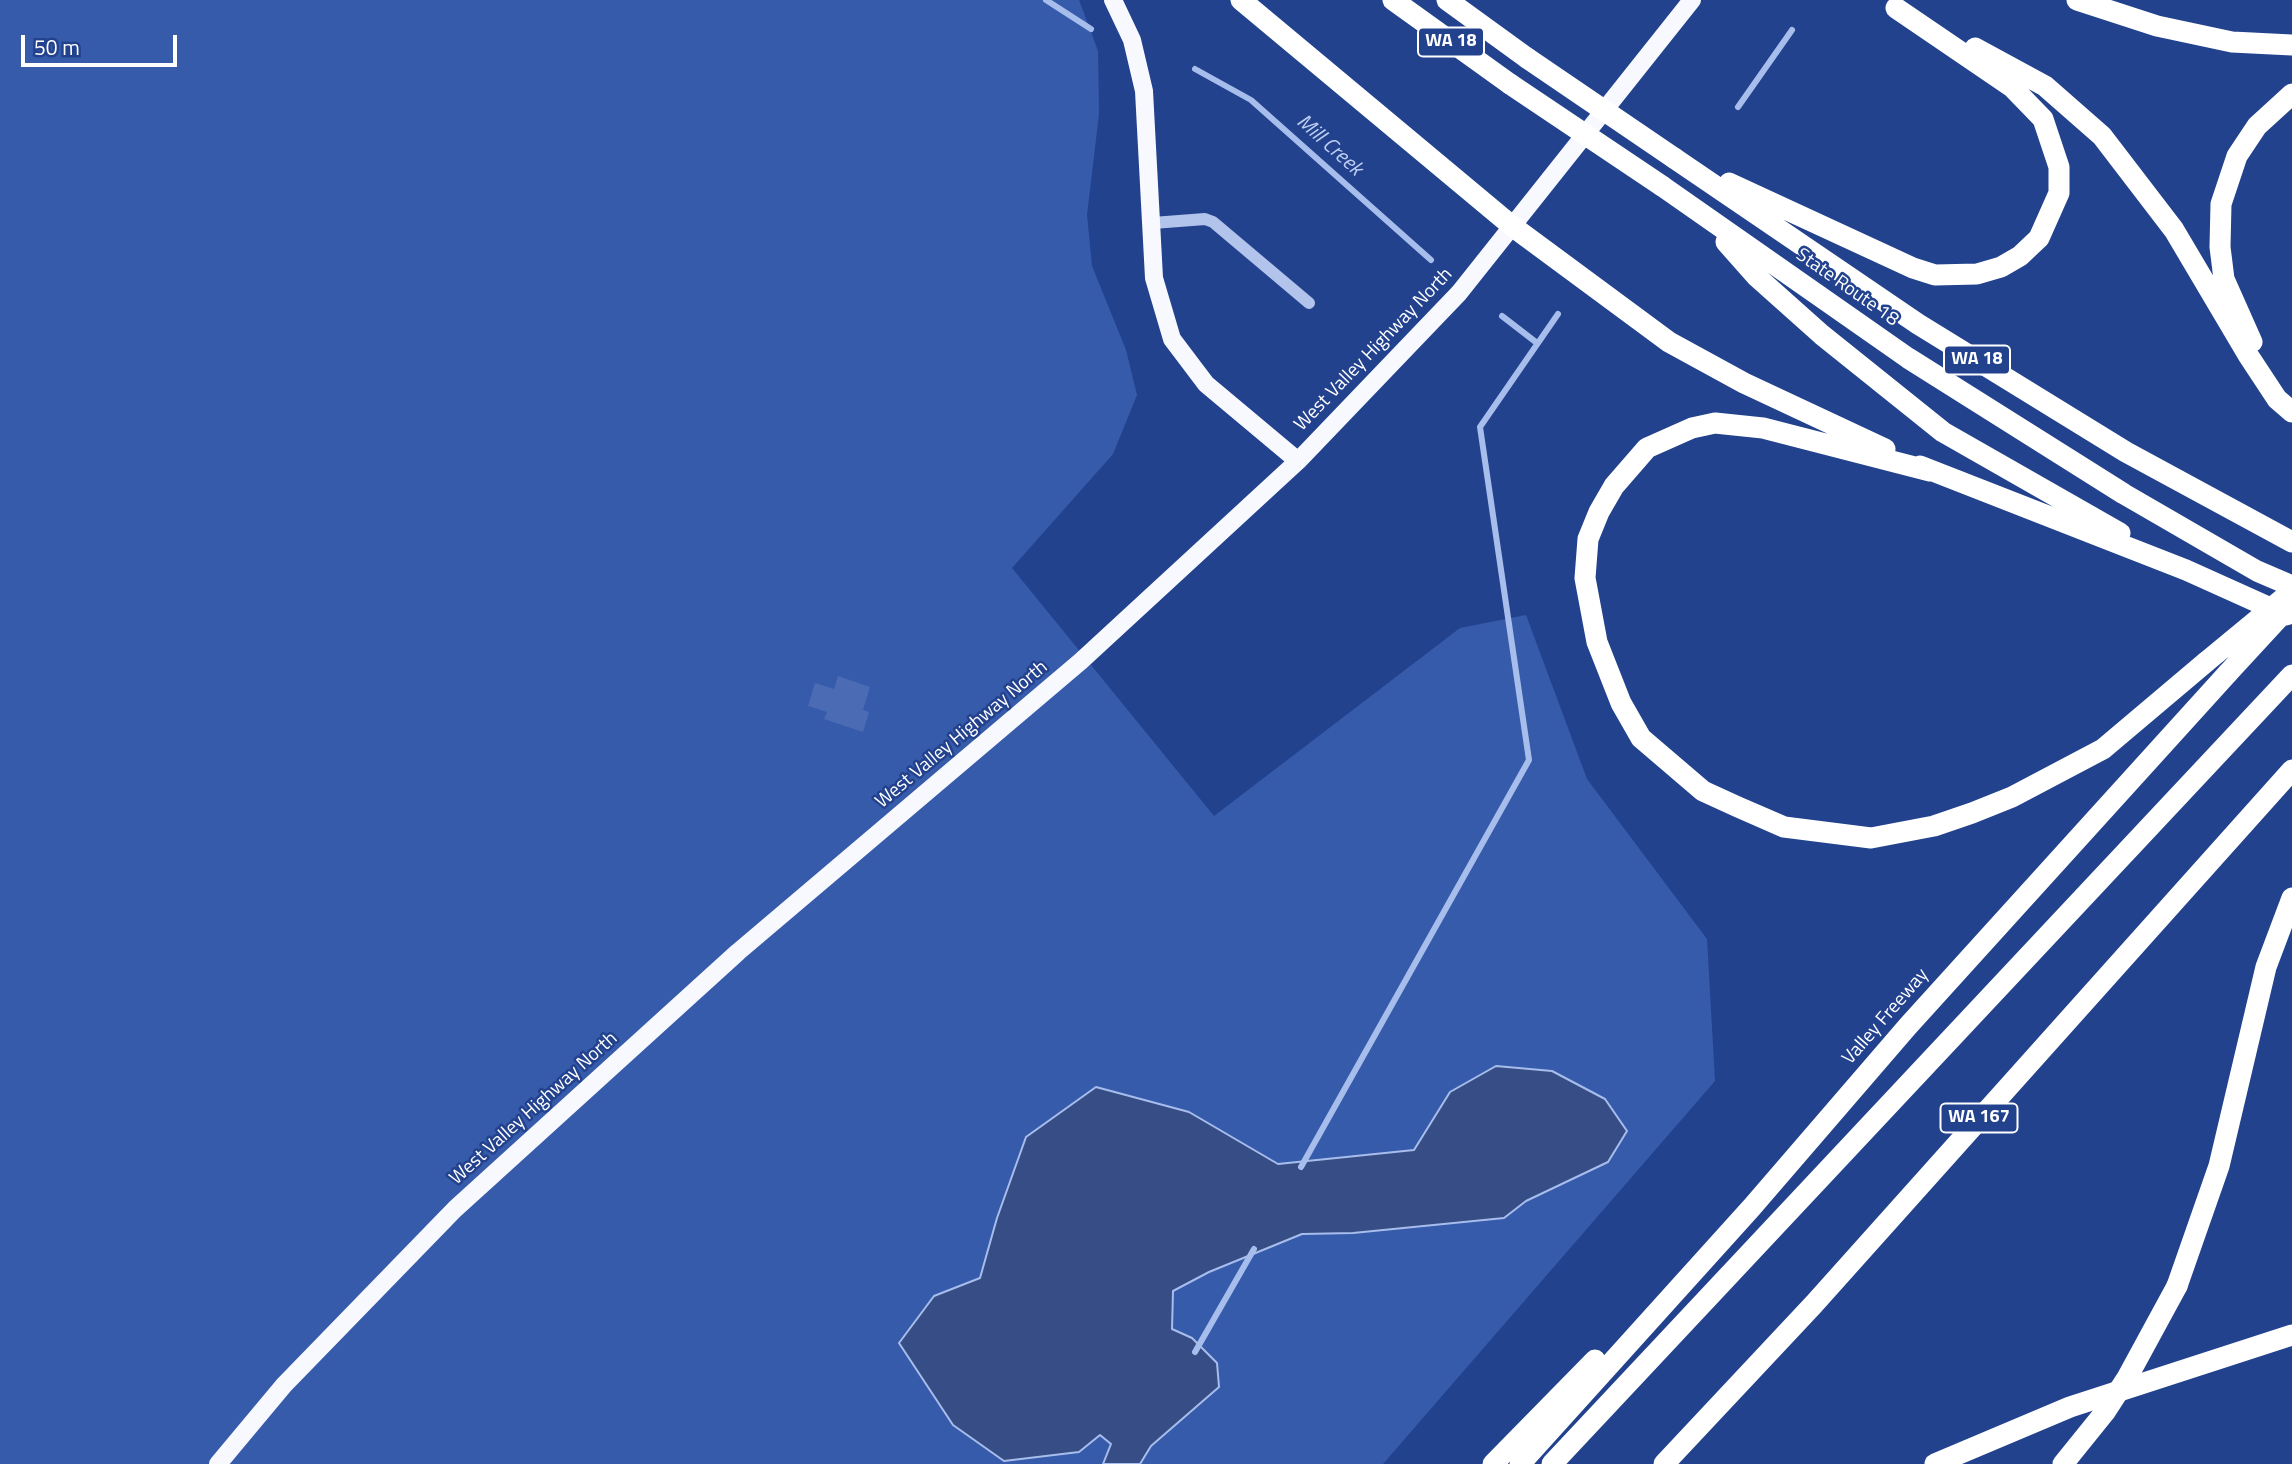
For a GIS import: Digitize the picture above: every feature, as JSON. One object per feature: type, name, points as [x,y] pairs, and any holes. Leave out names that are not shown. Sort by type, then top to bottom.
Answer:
[{"type":"highway","points":[[1241,0],[1512,226],[1669,342],[1744,383],[1930,471],[2186,570],[2292,618]]},
{"type":"highway","name":"State Route 18","points":[[1392,0],[1908,358],[2124,494],[2257,571],[2292,586]]},
{"type":"highway","name":"State Route 18","points":[[1447,0],[1527,58],[1918,324],[2126,452],[2292,542]]},
{"type":"highway","points":[[2077,0],[2157,26],[2232,42],[2292,45]]},
{"type":"highway","points":[[1674,158],[1913,268],[1935,275],[1977,274],[2001,267],[2020,256],[2039,238],[2059,193],[2059,167],[2043,118],[2012,87],[1889,4]]},
{"type":"highway","points":[[1889,4],[2045,86],[2102,136],[2174,230],[2216,305],[2285,405]]},
{"type":"highway","points":[[2285,405],[2224,279],[2220,247],[2221,204],[2237,156],[2257,126],[2292,94]]},
{"type":"highway","points":[[1704,217],[1758,277],[1812,327],[1943,432],[2186,570]]},
{"type":"highway","points":[[1930,471],[1763,428],[1715,424],[1692,428],[1647,448],[1614,486],[1598,512],[1588,538],[1585,578],[1597,642],[1621,703],[1642,738],[1703,791],[1784,827],[1871,838],[1934,826],[2012,797],[2103,749],[2292,591]]},
{"type":"highway","name":"Valley Freeway","points":[[1520,1464],[1752,1207],[1908,1026],[2292,604]]},
{"type":"highway","points":[[1552,1464],[2292,675]]},
{"type":"highway","name":"WA 167","points":[[1664,1464],[1814,1304],[2292,770]]},
{"type":"highway","points":[[2063,1464],[2105,1412],[2127,1378],[2177,1286],[2219,1166],[2266,967],[2292,898]]},
{"type":"highway","points":[[1493,1464],[1752,1207]]},
{"type":"highway","points":[[1935,1464],[2005,1432],[2082,1403],[2292,1335]]},
{"type":"main road","points":[[1113,0],[1132,40],[1144,91],[1154,278],[1172,339],[1206,384],[1298,461]]},
{"type":"main road","name":"West Valley Highway North","points":[[218,1464],[284,1385],[455,1209],[738,952],[1082,661],[1298,461],[1459,293],[1692,0]]},
{"type":"lane","points":[[1153,223],[1205,219],[1213,222],[1309,303]]},
{"type":"shaded area","points":[[0,0],[1079,0],[1098,51],[1099,114],[1087,215],[1092,266],[1126,350],[1137,395],[1113,454],[1012,568],[1214,816],[1460,628],[1526,615],[1587,779],[1707,939],[1715,1081],[1383,1464],[0,1464]]},
{"type":"shaded area","points":[[1496,1066],[1552,1071],[1605,1099],[1627,1131],[1608,1162],[1526,1201],[1504,1218],[1353,1233],[1302,1234],[1209,1272],[1173,1291],[1172,1329],[1192,1338],[1217,1363],[1219,1387],[1151,1446],[1140,1464],[1103,1464],[1111,1444],[1100,1435],[1079,1452],[1004,1461],[953,1425],[899,1343],[934,1296],[980,1278],[997,1218],[1026,1137],[1096,1087],[1189,1112],[1278,1164],[1414,1150],[1450,1092]]},
{"type":"building","points":[[838,676],[870,687],[863,710],[869,712],[863,732],[824,719],[827,712],[808,706],[815,683],[834,689]]},
{"type":"waterway","name":"Mill Creek","points":[[1046,0],[1091,29]]},
{"type":"waterway","points":[[1738,107],[1792,30]]},
{"type":"waterway","name":"Mill Creek","points":[[1195,69],[1251,100],[1431,260]]},
{"type":"waterway","points":[[1301,1167],[1529,760],[1480,427],[1558,314]]},
{"type":"waterway","name":"Mill Creek","points":[[1502,316],[1537,343]]},
{"type":"waterway","points":[[1195,1352],[1254,1249]]}]
